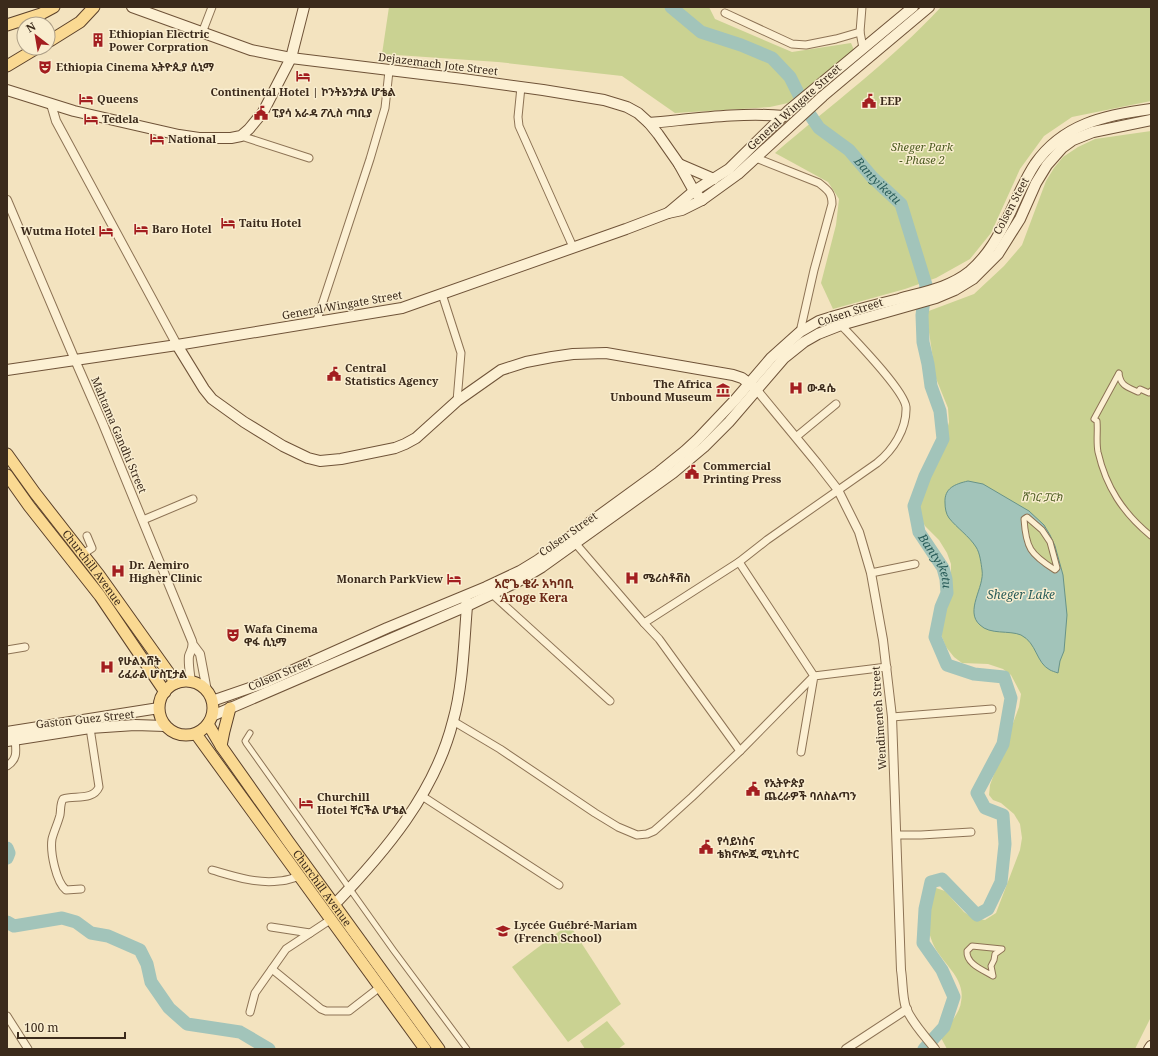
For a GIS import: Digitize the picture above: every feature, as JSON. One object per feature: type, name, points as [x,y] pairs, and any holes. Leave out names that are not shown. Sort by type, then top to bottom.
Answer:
[{"type":"main road","points":[[7,25],[41,14],[54,7]]},
{"type":"main road","points":[[56,37],[80,22],[94,7]]},
{"type":"main road","name":"Dejazemach Jote Street","points":[[132,7],[251,50],[291,58],[522,87],[604,100],[627,106],[638,113],[649,124],[679,164],[694,191],[702,200]]},
{"type":"main road","points":[[7,90],[51,104],[179,136],[231,138],[240,136],[249,129],[263,112],[291,58],[304,7]]},
{"type":"main road","name":"General Wingate Street","points":[[8,367],[75,360],[177,345],[402,308],[668,213],[682,210],[702,200],[738,174],[797,119],[820,92],[863,48],[913,7]]},
{"type":"main road","name":"General Wingate Street","points":[[668,213],[694,191],[729,169],[741,159],[787,113],[820,92],[928,7]]},
{"type":"main road","points":[[7,66],[24,56]]},
{"type":"main road","points":[[1071,136],[1081,125],[1097,119],[1125,112],[1151,109]]},
{"type":"main road","points":[[649,124],[743,114],[787,113]]},
{"type":"main road","name":"Colsen Steet","points":[[892,306],[955,290],[973,279],[998,254],[1020,218],[1036,183],[1047,165],[1071,136],[1151,120]]},
{"type":"main road","points":[[679,164],[714,179]]},
{"type":"main road","points":[[212,701],[264,683],[386,628],[540,563],[675,459],[698,439],[753,386],[771,358],[800,332],[819,321],[835,316],[892,306]]},
{"type":"main road","name":"Colsen Street","points":[[210,720],[230,708],[467,606],[517,582],[540,563],[576,544],[694,456],[729,422],[753,386],[804,342],[818,334],[892,306]]},
{"type":"main road","points":[[177,345],[204,389],[212,399],[244,422],[283,446],[308,458],[320,461],[341,459],[395,448],[405,444],[416,438],[458,401],[501,370],[526,362],[573,354],[606,353],[733,375],[742,378],[753,386]]},
{"type":"main road","name":"Churchill Avenue","points":[[7,454],[35,493],[83,554],[176,684]]},
{"type":"main road","name":"Churchill Avenue","points":[[7,475],[29,506],[100,596],[165,692]]},
{"type":"main road","points":[[334,905],[350,889],[399,832],[422,796],[441,758],[457,703],[467,606],[465,595]]},
{"type":"main road","points":[[191,682],[200,685],[207,691],[212,701],[213,709],[210,720],[202,730],[196,734],[179,734],[172,731],[166,726],[160,714],[159,708],[162,697],[165,692],[176,684],[191,682]]},
{"type":"main road","name":"Gaston Guez Street","points":[[7,732],[159,708]]},
{"type":"main road","points":[[221,746],[230,708]]},
{"type":"main road","name":"Churchill Avenue","points":[[210,720],[221,746],[439,1049]]},
{"type":"main road","name":"Gaston Guez Street","points":[[11,740],[90,728],[135,725],[166,726]]},
{"type":"main road","name":"Churchill Avenue","points":[[196,734],[425,1049]]},
{"type":"street","points":[[202,33],[212,7]]},
{"type":"street","points":[[862,7],[860,32],[863,48]]},
{"type":"street","points":[[725,13],[792,44],[806,45],[829,41],[860,32]]},
{"type":"street","points":[[316,323],[370,159],[385,108],[390,71]]},
{"type":"street","points":[[522,87],[518,117],[519,126],[573,247]]},
{"type":"street","points":[[51,104],[56,121],[177,345]]},
{"type":"street","points":[[240,136],[309,158]]},
{"type":"street","points":[[756,158],[820,183],[832,196],[832,204],[814,270],[800,332]]},
{"type":"street","name":"Mahtama Gandhi Street","points":[[7,200],[103,424],[194,646],[200,654],[207,691]]},
{"type":"street","points":[[442,294],[461,353],[458,401]]},
{"type":"street","points":[[644,623],[739,562],[767,540],[886,456],[897,442],[905,418],[906,406],[892,382],[841,325]]},
{"type":"street","points":[[1151,391],[1149,393],[1140,389],[1138,392],[1123,384],[1120,381],[1119,373],[1094,419],[1097,421],[1098,451],[1112,493],[1136,524],[1151,536]]},
{"type":"street","name":"Wendimeneh Street","points":[[753,386],[838,490],[859,532],[871,573],[886,666],[892,717],[901,970],[904,1001],[907,1009],[923,1034],[935,1049]]},
{"type":"street","points":[[796,437],[836,404]]},
{"type":"street","points":[[143,520],[193,499]]},
{"type":"street","points":[[1027,517],[1042,530],[1046,536],[1053,552],[1057,568],[1055,570],[1040,560],[1031,550],[1025,538],[1024,519],[1027,517]]},
{"type":"street","points":[[83,554],[92,548],[86,536]]},
{"type":"street","points":[[576,544],[659,639],[740,751]]},
{"type":"street","points":[[739,562],[814,676],[801,752]]},
{"type":"street","points":[[871,573],[915,564]]},
{"type":"street","points":[[492,594],[610,701]]},
{"type":"street","points":[[191,682],[188,664],[194,646]]},
{"type":"street","points":[[7,650],[25,647]]},
{"type":"street","points":[[453,721],[500,749],[618,827],[637,835],[647,834],[654,831],[662,824],[740,751],[814,676],[886,666]]},
{"type":"street","points":[[892,717],[992,709]]},
{"type":"street","points":[[81,889],[66,890],[60,884],[54,862],[52,841],[58,820],[60,804],[63,800],[92,795],[98,789],[90,728]]},
{"type":"street","points":[[250,733],[245,740],[350,889],[467,1049]]},
{"type":"street","points":[[7,766],[13,762],[16,757],[11,740]]},
{"type":"street","points":[[422,796],[559,885]]},
{"type":"street","points":[[896,835],[972,832]]},
{"type":"street","points":[[212,870],[242,878],[262,881],[279,881],[300,876]]},
{"type":"street","points":[[250,1012],[255,993],[286,950],[330,920]]},
{"type":"street","points":[[271,926],[310,933]]},
{"type":"street","points":[[972,946],[1002,950],[995,954],[991,966],[993,976],[968,959],[967,951],[972,946]]},
{"type":"street","points":[[272,969],[321,1009],[326,1011],[349,1011],[380,987]]},
{"type":"street","points":[[846,1049],[907,1009]]},
{"type":"street","points":[[7,1016],[28,1049]]},
{"type":"green space","points":[[389,7],[709,7],[715,19],[792,52],[851,43],[854,50],[788,103],[770,107],[675,113],[622,76],[498,62],[382,54]]},
{"type":"green space","name":"Sheger Park - Phase 2","points":[[941,7],[1151,7],[1151,101],[1072,117],[1044,136],[1020,169],[991,233],[970,259],[936,278],[905,289],[833,309],[821,283],[836,225],[839,199],[828,182],[775,153],[902,46]]},
{"type":"green space","name":"ሸገር ፓርክ","points":[[1151,131],[1151,1017],[1135,1049],[947,1049],[940,1036],[953,1020],[958,1011],[962,994],[957,979],[938,953],[931,939],[927,924],[927,908],[936,888],[945,891],[964,912],[973,918],[985,920],[996,913],[1020,850],[1022,838],[1020,824],[1014,814],[1001,803],[993,800],[989,795],[990,785],[1019,707],[1021,694],[1011,675],[1003,669],[988,664],[962,663],[954,657],[946,647],[942,637],[942,626],[951,587],[951,564],[947,553],[939,540],[925,526],[920,516],[918,504],[920,489],[940,456],[949,422],[948,408],[935,376],[926,312],[974,294],[1004,266],[1022,245],[1046,181],[1063,157],[1078,147],[1095,139]]},
{"type":"green space","points":[[569,924],[621,1004],[568,1042],[512,967]]},
{"type":"green space","points":[[607,1021],[625,1044],[618,1049],[585,1049],[580,1041]]},
{"type":"water","name":"Sheger Lake","points":[[968,481],[983,484],[1029,511],[1044,525],[1050,535],[1055,546],[1063,575],[1067,615],[1064,651],[1060,661],[1058,673],[1045,667],[1034,648],[1021,635],[989,630],[980,625],[976,619],[974,606],[982,577],[979,555],[973,543],[949,518],[945,507],[945,498],[948,490]],"holes":[[[1027,517],[1042,530],[1053,552],[1055,570],[1031,550],[1024,519]]]},
{"type":"waterway","name":"Bantyiketu","points":[[671,7],[701,32],[741,45],[772,58],[790,77],[806,109],[819,128],[849,150],[872,177],[901,204],[926,285],[922,315],[923,342],[931,386],[940,411],[943,439],[925,476],[914,506],[919,532],[943,568],[946,579],[947,593],[941,607],[935,637],[947,665],[974,674],[1004,677],[1011,698],[1003,744],[977,793],[985,808],[1003,815],[1005,844],[1001,882],[988,909],[977,915],[942,879],[931,882],[925,909],[923,943],[942,970],[954,997],[944,1027],[924,1049]]},
{"type":"waterway","points":[[7,848],[9,853],[7,858]]},
{"type":"waterway","points":[[7,922],[14,926],[62,918],[76,922],[91,933],[108,936],[140,950],[147,964],[151,982],[169,1008],[187,1024],[240,1032],[269,1049]]},
{"type":"place","name":"Ethiopian Electric Power Corpration","points":[[98,40]]},
{"type":"place","name":"Ethiopia Cinema ኢትዮጲያ ሲኒማ","points":[[45,67]]},
{"type":"place","name":"Continental Hotel | ኮንትኔንታል ሆቴል","points":[[303,76]]},
{"type":"place","name":"Queens","points":[[86,99]]},
{"type":"place","name":"EEP","points":[[869,101]]},
{"type":"place","name":"ፒያሳ አራዳ ፖሊስ ጣቢያ","points":[[261,113]]},
{"type":"place","name":"Tedela","points":[[91,119]]},
{"type":"place","name":"National","points":[[157,139]]},
{"type":"place","name":"Taitu Hotel","points":[[228,223]]},
{"type":"place","name":"Baro Hotel","points":[[141,229]]},
{"type":"place","name":"Wutma Hotel","points":[[106,231]]},
{"type":"place","name":"Central Statistics Agency","points":[[334,374]]},
{"type":"place","name":"ውዳሴ","points":[[796,388]]},
{"type":"place","name":"The Africa Unbound Museum","points":[[723,390]]},
{"type":"place","name":"Commercial Printing Press","points":[[692,472]]},
{"type":"place","name":"Dr. Aemiro Higher Clinic","points":[[118,571]]},
{"type":"place","name":"ሜሪስቶቭስ","points":[[632,578]]},
{"type":"place","name":"Monarch ParkView","points":[[454,579]]},
{"type":"place","name":"Wafa Cinema ዋፋ ሲኒማ","points":[[233,635]]},
{"type":"place","name":"የሁልእሸት ሪፈራል ሆስፒታል","points":[[107,667]]},
{"type":"place","name":"የኢትዮጵያ ጨረራዎች ባለስልጣን","points":[[753,789]]},
{"type":"place","name":"Churchill Hotel ቸርችል ሆቴል","points":[[306,803]]},
{"type":"place","name":"የሳይነስና ቴክኖሎጂ ሚኒስተር","points":[[706,847]]},
{"type":"place","name":"Lycée Guébré-Mariam (French School)","points":[[503,931]]},
{"type":"district","name":"አሮጌ ቄራ አካባቢ Aroge Kera","points":[[534,591]]}]
